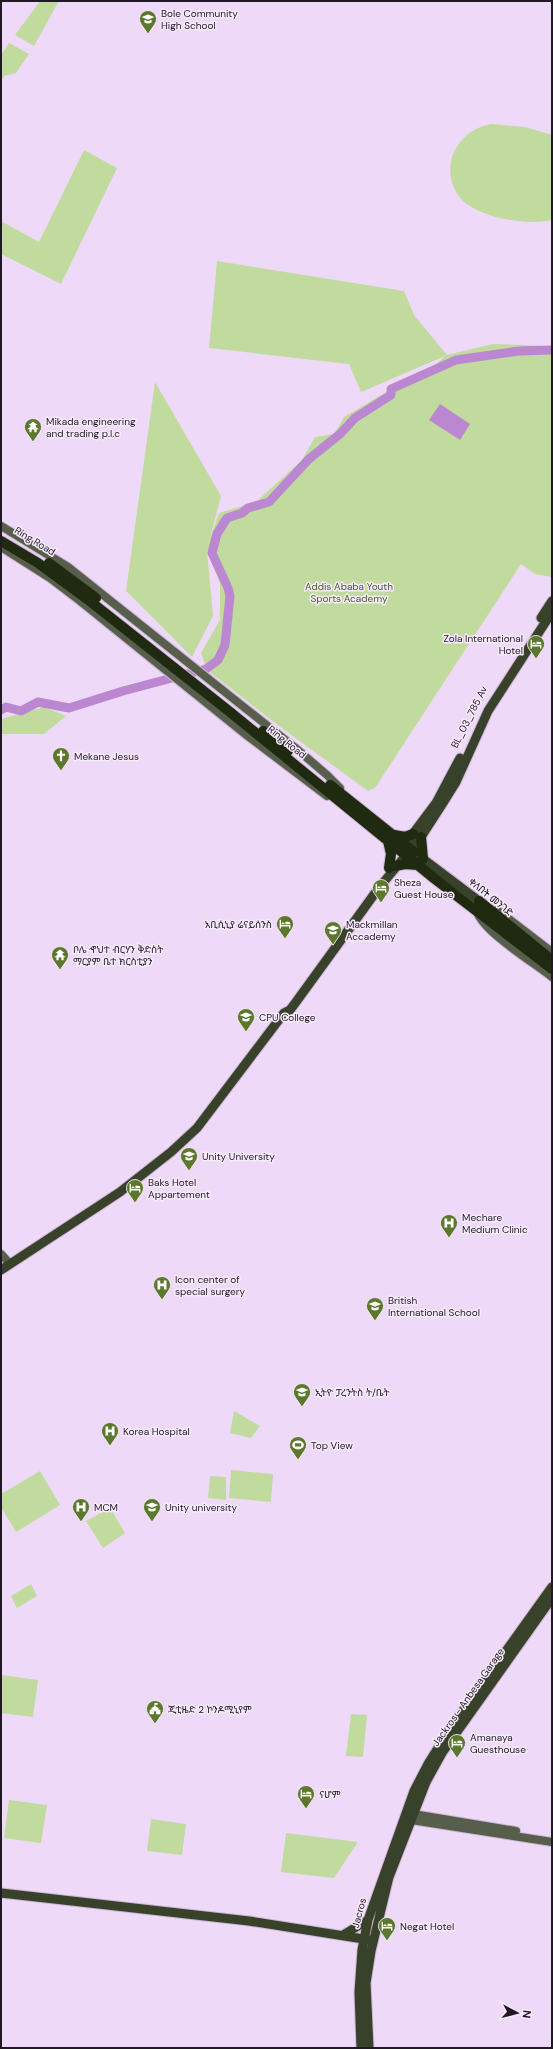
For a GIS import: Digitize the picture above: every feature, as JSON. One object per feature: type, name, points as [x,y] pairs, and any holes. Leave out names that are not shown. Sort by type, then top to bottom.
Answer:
[{"type":"highway","name":"Ring Road","points":[[1,534],[44,559],[81,585],[342,799],[477,906],[552,969]]},
{"type":"highway","name":"Ring Road","points":[[1,541],[38,563],[190,675]]},
{"type":"highway","points":[[417,835],[421,862],[392,867],[390,837],[417,835]]},
{"type":"highway","name":"ቀለበት መንገድ","points":[[477,906],[552,960]]},
{"type":"main road","name":"BL_03_785 Av","points":[[417,835],[439,798],[483,709],[552,601]]},
{"type":"main road","name":"BL_03_785 Av","points":[[1,1270],[120,1192],[171,1152],[197,1128],[284,1014],[290,1010],[296,1002],[392,867],[407,850],[456,782],[488,711],[552,612]]},
{"type":"main road","name":"Jacros","points":[[361,2048],[359,1992],[369,1940],[408,1817],[414,1791],[437,1749],[552,1587]]},
{"type":"main road","name":"Jackros - Anbesa Garage","points":[[408,1817],[442,1753],[552,1598]]},
{"type":"main road","name":"Jacros","points":[[369,2048],[366,1983],[369,1940],[368,1920],[408,1817]]},
{"type":"main road","points":[[1,1893],[249,1921],[369,1940]]},
{"type":"main road","points":[[343,1935],[368,1920]]},
{"type":"street","name":"Ring Road","points":[[1,526],[68,568],[190,675]]},
{"type":"street","points":[[1,547],[56,583],[166,669],[190,675],[314,764],[338,786],[342,799]]},
{"type":"street","points":[[477,906],[497,910],[552,952]]},
{"type":"street","points":[[477,906],[485,924],[552,977]]},
{"type":"street","points":[[1,1254],[10,1264]]},
{"type":"street","points":[[408,1817],[552,1837]]},
{"type":"street","points":[[408,1817],[552,1842]]},
{"type":"green space","points":[[40,1],[59,1],[34,46],[15,35]]},
{"type":"green space","points":[[9,43],[29,54],[16,73],[4,76],[1,81],[1,55]]},
{"type":"green space","points":[[492,124],[525,127],[552,135],[552,220],[530,222],[492,216],[480,212],[470,206],[462,200],[454,189],[451,177],[451,165],[454,153],[468,134],[479,128]]},
{"type":"green space","points":[[84,150],[117,168],[61,284],[1,254],[1,221],[39,242]]},
{"type":"green space","name":"Addis Ababa Youth Sports Academy","points":[[217,261],[404,291],[414,315],[447,355],[493,344],[552,346],[552,577],[535,574],[521,564],[375,788],[368,791],[279,726],[207,670],[201,653],[220,620],[220,583],[207,551],[213,616],[192,657],[126,591],[155,382],[221,496],[210,538],[219,513],[256,502],[302,460],[315,437],[334,434],[344,417],[401,383],[431,369],[445,356],[361,392],[349,364],[209,348]]},
{"type":"green space","points":[[44,707],[66,716],[44,734],[1,734],[1,719]]},
{"type":"green space","points":[[234,1411],[260,1426],[251,1438],[230,1433]]},
{"type":"green space","points":[[231,1470],[273,1474],[271,1502],[229,1498]]},
{"type":"green space","points":[[40,1471],[60,1505],[16,1532],[1,1507],[1,1494]]},
{"type":"green space","points":[[210,1476],[226,1477],[226,1500],[208,1498]]},
{"type":"green space","points":[[110,1508],[125,1533],[103,1548],[86,1521]]},
{"type":"green space","points":[[31,1584],[37,1596],[17,1608],[11,1596]]},
{"type":"green space","points":[[1,1675],[38,1680],[33,1717],[1,1713]]},
{"type":"green space","points":[[351,1714],[367,1715],[363,1757],[346,1756]]},
{"type":"green space","points":[[9,1800],[47,1805],[41,1843],[4,1838]]},
{"type":"green space","points":[[151,1819],[186,1824],[182,1855],[147,1851]]},
{"type":"green space","points":[[286,1833],[358,1842],[334,1878],[281,1872]]},
{"type":"shaded area","points":[[440,404],[470,424],[460,440],[429,420]]},
{"type":"waterway","points":[[1,710],[6,707],[21,711],[38,702],[69,708],[123,691],[206,669],[218,660],[225,645],[230,596],[228,588],[212,553],[217,534],[227,518],[242,513],[248,508],[269,502],[309,459],[340,434],[355,418],[391,395],[391,389],[456,360],[519,351],[552,350]]},
{"type":"place","name":"Bole Community High School","points":[[148,34]]},
{"type":"place","name":"Mikada engineering and trading p.l.c","points":[[33,442]]},
{"type":"place","name":"Zola International Hotel","points":[[536,659]]},
{"type":"place","name":"Mekane Jesus","points":[[61,771]]},
{"type":"place","name":"Sheza Guest House","points":[[381,903]]},
{"type":"place","name":"አቢሲኒያ ሬናይሰንስ","points":[[285,939]]},
{"type":"place","name":"Mackmillan Accademy","points":[[333,945]]},
{"type":"place","name":"ቦሌ ኆህተ ብርሃን ቅድስት ማርያም ቤተ ክርስቲያን","points":[[60,970]]},
{"type":"place","name":"CPU College","points":[[246,1032]]},
{"type":"place","name":"Unity University","points":[[189,1171]]},
{"type":"place","name":"Baks Hotel Appartement","points":[[135,1203]]},
{"type":"place","name":"Mechare Medium Clinic","points":[[449,1238]]},
{"type":"place","name":"Icon center of special surgery","points":[[162,1300]]},
{"type":"place","name":"British International School","points":[[375,1321]]},
{"type":"place","name":"ኢትዮ ፓረንትስ ት/ቤት","points":[[302,1407]]},
{"type":"place","name":"Korea Hospital","points":[[110,1446]]},
{"type":"place","name":"Top View","points":[[298,1460]]},
{"type":"place","name":"MCM","points":[[81,1522]]},
{"type":"place","name":"Unity university","points":[[152,1522]]},
{"type":"place","name":"ጂቲዜድ 2 ኮንዶሚኒየም","points":[[155,1724]]},
{"type":"place","name":"Amanaya Guesthouse","points":[[457,1758]]},
{"type":"place","name":"ናሆም","points":[[306,1809]]},
{"type":"place","name":"Negat Hotel","points":[[387,1941]]}]
